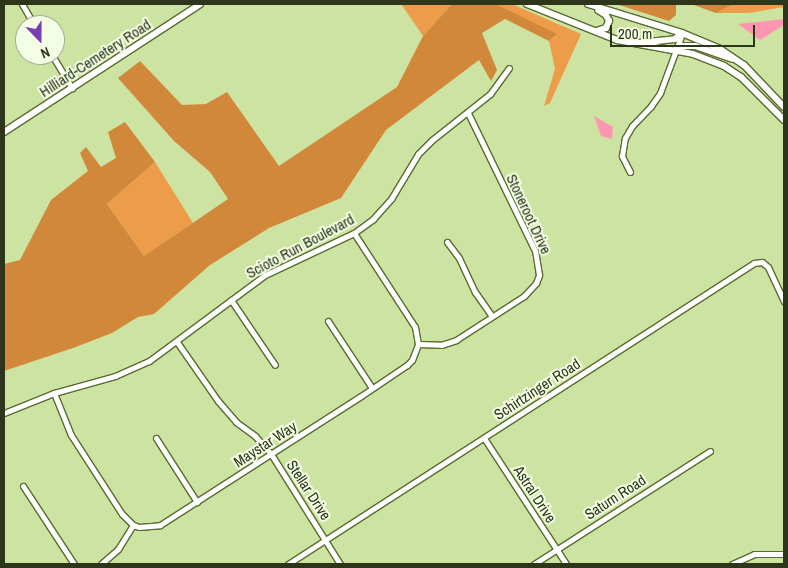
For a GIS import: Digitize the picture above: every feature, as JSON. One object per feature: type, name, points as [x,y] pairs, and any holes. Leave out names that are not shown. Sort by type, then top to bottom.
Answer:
[{"type":"main road","name":"Hilliard-Cemetery Road","points":[[4,132],[200,4]]},
{"type":"main road","points":[[527,4],[632,44],[675,50],[704,58],[741,77],[784,120]]},
{"type":"main road","points":[[587,4],[602,12],[609,21],[606,28],[595,31]]},
{"type":"main road","points":[[587,4],[682,33],[714,46],[736,59],[784,107]]},
{"type":"main road","points":[[632,44],[675,39],[682,33]]},
{"type":"main road","points":[[675,50],[682,46],[696,46],[736,59]]},
{"type":"street","points":[[22,4],[28,15]]},
{"type":"street","points":[[630,172],[622,156],[625,138],[632,126],[651,106],[660,93],[682,33]]},
{"type":"street","points":[[58,65],[72,88]]},
{"type":"street","name":"Scioto Run Boulevard","points":[[4,413],[54,393],[115,376],[149,361],[178,342],[265,275],[354,233],[373,219],[391,199],[418,154],[432,140],[490,94],[509,68]]},
{"type":"street","name":"Stoneroot Drive","points":[[418,344],[449,343],[531,290],[539,275],[540,267],[535,251],[468,113]]},
{"type":"street","points":[[354,233],[411,320],[417,335],[418,344]]},
{"type":"street","points":[[447,242],[459,258],[475,292],[492,316]]},
{"type":"street","name":"Schirtzinger Road","points":[[288,564],[754,263],[762,262],[768,267],[783,297]]},
{"type":"street","points":[[231,300],[276,364]]},
{"type":"street","points":[[328,321],[372,388]]},
{"type":"street","name":"Stellar Drive","points":[[178,342],[218,402],[236,422],[256,436],[271,454],[340,564]]},
{"type":"street","name":"Maystar Way","points":[[132,525],[147,528],[160,525],[197,502],[408,365],[414,356],[418,344]]},
{"type":"street","points":[[54,393],[77,446],[122,514],[132,525],[118,550],[101,564]]},
{"type":"street","points":[[156,438],[197,502]]},
{"type":"street","name":"Astral Drive","points":[[484,438],[566,564]]},
{"type":"street","name":"Saturn Road","points":[[534,564],[710,451]]},
{"type":"street","points":[[23,486],[74,564]]},
{"type":"street","points":[[732,564],[754,554],[784,554]]},
{"type":"shaded area","points":[[401,4],[452,4],[423,36]]},
{"type":"shaded area","points":[[452,4],[496,4],[557,34],[549,41],[505,19],[482,33],[497,70],[491,81],[479,60],[386,130],[341,198],[269,228],[210,265],[154,314],[138,317],[112,333],[73,348],[4,371],[4,264],[20,260],[51,200],[88,171],[80,153],[86,147],[101,167],[116,158],[108,132],[125,122],[155,162],[107,204],[144,256],[228,199],[210,172],[174,141],[118,78],[140,61],[182,105],[206,104],[227,92],[279,166],[397,87],[423,36]]},
{"type":"shaded area","points":[[496,4],[512,4],[581,34],[550,103],[544,106],[555,69],[549,41],[556,35]]},
{"type":"shaded area","points":[[616,4],[676,4],[676,15],[669,21]]},
{"type":"shaded area","points":[[691,4],[734,4],[716,13]]},
{"type":"shaded area","points":[[734,4],[784,4],[784,7],[749,13],[716,13]]},
{"type":"shaded area","points":[[784,19],[784,25],[760,40],[738,24]]},
{"type":"shaded area","points":[[594,116],[613,127],[612,139],[601,136]]},
{"type":"shaded area","points":[[155,162],[193,223],[144,256],[107,204]]}]
